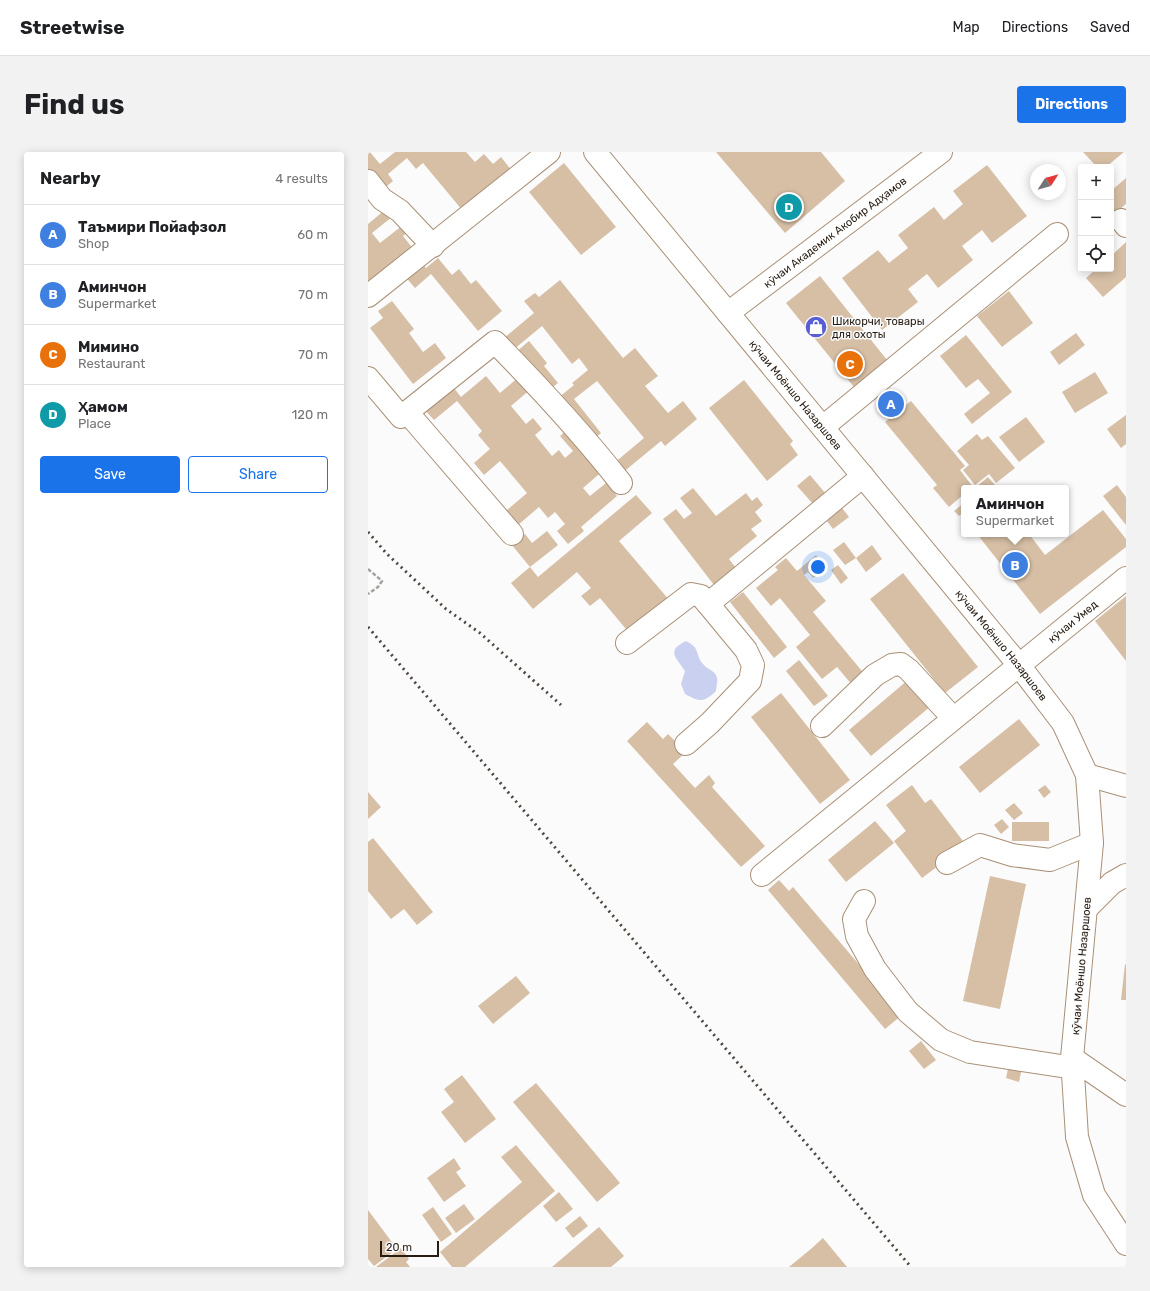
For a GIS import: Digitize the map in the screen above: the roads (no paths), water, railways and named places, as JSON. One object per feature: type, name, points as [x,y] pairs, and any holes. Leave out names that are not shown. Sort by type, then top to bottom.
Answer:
[{"type":"street","points":[[368,296],[433,246],[549,152]]},
{"type":"street","name":"кӯчаи Моёншо Назаршоев","points":[[595,152],[823,426],[1018,664],[1063,723],[1087,775],[1092,843],[1073,1063],[1077,1137],[1094,1195],[1126,1244]]},
{"type":"street","name":"кӯчаи Академик Акобир Адҳамов","points":[[728,313],[941,152]]},
{"type":"street","points":[[368,181],[382,199],[400,211],[433,246]]},
{"type":"street","points":[[823,426],[1057,234]]},
{"type":"street","points":[[368,378],[400,417],[495,342],[526,373],[570,422],[621,483]]},
{"type":"street","points":[[407,412],[512,534]]},
{"type":"street","points":[[708,604],[863,476]]},
{"type":"street","name":"кӯчаи Умед","points":[[762,875],[1018,664],[1126,578]]},
{"type":"street","points":[[627,643],[691,594],[701,596],[746,650],[753,665],[750,681],[710,723],[686,744]]},
{"type":"street","points":[[822,726],[875,675],[892,665],[901,664],[909,670],[953,718]]},
{"type":"street","points":[[1087,775],[1126,786]]},
{"type":"street","points":[[947,863],[980,845],[1012,856],[1050,860],[1092,843]]},
{"type":"street","points":[[1086,910],[1112,882],[1126,875]]},
{"type":"street","points":[[864,901],[854,919],[856,936],[875,969],[908,1012],[941,1040],[970,1052],[1073,1063],[1126,1095]]},
{"type":"water","points":[[686,641],[696,649],[699,658],[706,667],[716,675],[716,691],[708,698],[701,700],[694,699],[685,694],[681,684],[685,671],[676,658],[674,651]]},
{"type":"railway","points":[[368,532],[387,554],[446,609],[480,633],[561,705]]},
{"type":"railway","points":[[368,627],[911,1267]]},
{"type":"place","name":"Ҳамом","points":[[789,207]]},
{"type":"place","name":"Шикорчи, товары для охоты","points":[[816,327]]},
{"type":"place","name":"Мимино","points":[[850,364]]},
{"type":"place","name":"Таъмири Пойафзол","points":[[891,404]]},
{"type":"place","name":"Аминчон","points":[[1015,565]]}]
